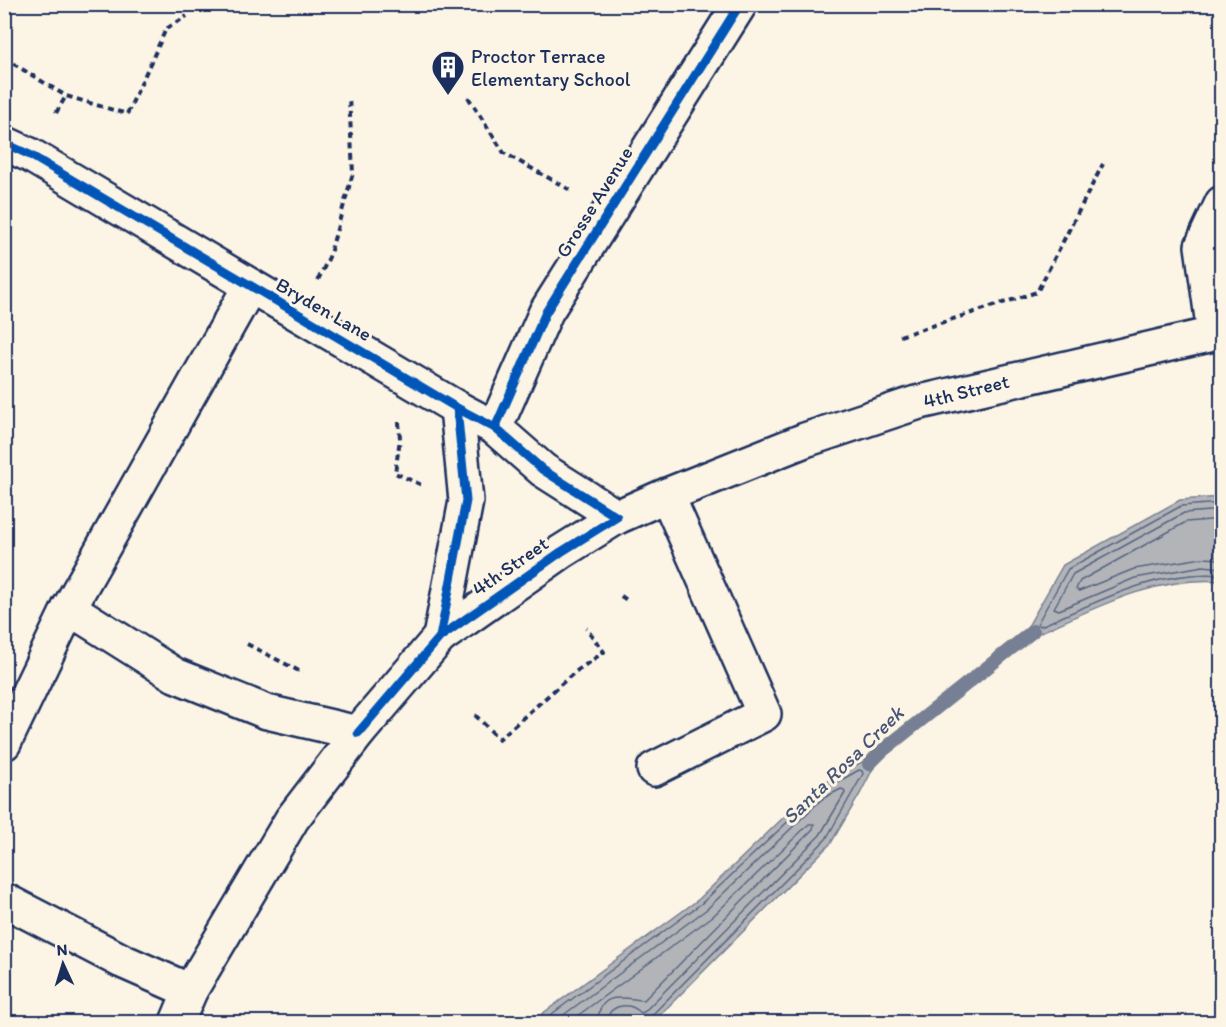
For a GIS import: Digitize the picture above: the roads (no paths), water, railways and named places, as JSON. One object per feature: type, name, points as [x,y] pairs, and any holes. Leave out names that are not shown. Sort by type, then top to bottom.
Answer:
[{"type":"street","name":"Grosse Avenue","points":[[495,428],[546,312],[740,4]]},
{"type":"street","name":"Bryden Lane","points":[[4,143],[30,155],[457,408],[495,428],[543,470],[617,517]]},
{"type":"street","points":[[1218,333],[1202,246],[1221,203]]},
{"type":"street","points":[[4,743],[69,608],[250,286]]},
{"type":"street","name":"4th Street","points":[[177,1023],[190,991],[292,819],[358,733],[440,637],[561,552],[617,517],[667,495],[805,440],[916,403],[1218,333]]},
{"type":"street","points":[[440,637],[466,501],[457,408]]},
{"type":"street","points":[[654,769],[764,714],[667,495]]},
{"type":"street","points":[[69,608],[175,675],[267,712],[358,733]]},
{"type":"street","points":[[4,900],[122,961],[190,991]]},
{"type":"water","points":[[1221,497],[1221,581],[1168,584],[1142,591],[1092,609],[1019,642],[1063,565],[1180,500]]},
{"type":"water","points":[[882,751],[831,843],[653,1022],[622,1019],[616,1022],[531,1022],[699,899],[814,788]]},
{"type":"waterway","name":"Santa Rosa Creek","points":[[869,764],[882,751],[1033,631]]},
{"type":"place","name":"Proctor Terrace Elementary School","points":[[448,96]]}]
